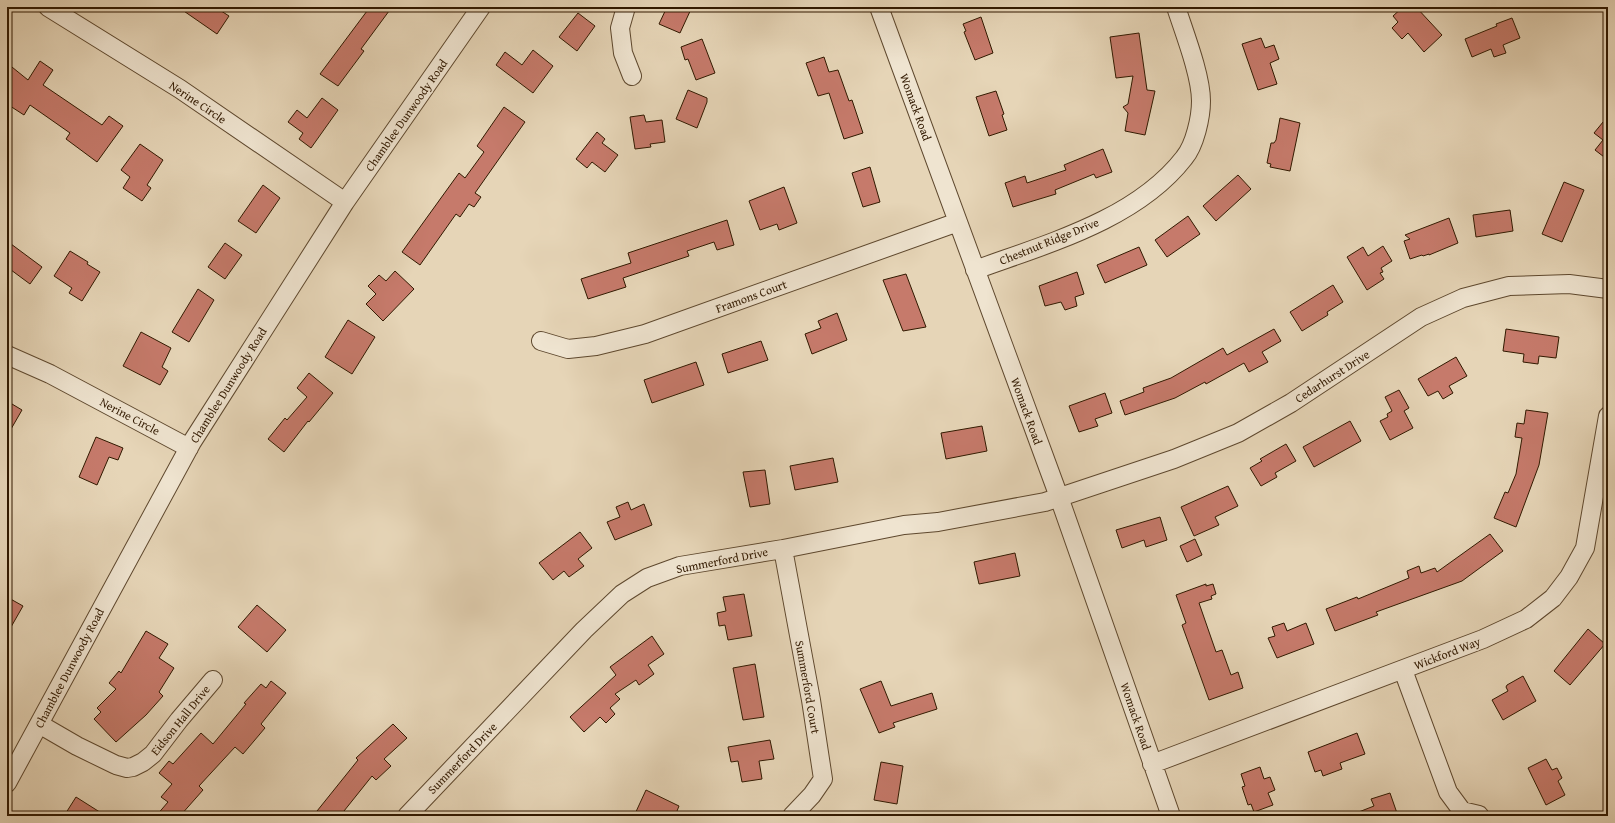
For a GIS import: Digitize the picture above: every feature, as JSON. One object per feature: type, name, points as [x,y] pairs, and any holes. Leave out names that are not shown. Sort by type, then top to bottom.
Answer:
[{"type":"street","name":"Nerine Circle","points":[[48,7],[180,89],[345,202]]},
{"type":"street","name":"Chamblee Dunwoody Road","points":[[7,783],[188,448],[345,202],[481,7]]},
{"type":"street","points":[[626,7],[620,28],[623,53],[632,76]]},
{"type":"street","name":"Womack Road","points":[[879,7],[1059,497],[1171,816]]},
{"type":"street","name":"Chestnut Ridge Drive","points":[[975,270],[1074,233],[1128,207],[1164,180],[1185,157],[1198,128],[1201,100],[1196,73],[1176,7]]},
{"type":"street","name":"Framons Court","points":[[541,341],[568,349],[596,346],[645,334],[958,222]]},
{"type":"street","name":"Cedarhurst Drive","points":[[1059,497],[1174,459],[1238,433],[1291,404],[1421,317],[1463,298],[1509,286],[1569,284],[1608,289]]},
{"type":"street","name":"Nerine Circle","points":[[7,355],[50,374],[188,448]]},
{"type":"street","name":"Wickford Way","points":[[1152,764],[1483,640],[1526,620],[1553,598],[1569,577],[1585,548],[1608,416]]},
{"type":"street","name":"Summerford Drive","points":[[407,816],[584,630],[622,594],[647,578],[680,566],[904,525],[938,522],[977,515],[1045,502],[1059,497]]},
{"type":"street","name":"Summerford Court","points":[[783,548],[811,700],[823,779],[812,795],[792,816]]},
{"type":"street","points":[[1403,670],[1448,792],[1462,811],[1479,815]]},
{"type":"street","name":"Eidson Hall Drive","points":[[39,724],[77,746],[116,765],[127,768],[133,767],[143,762],[153,754],[179,720],[213,680]]},
{"type":"building","points":[[178,7],[215,7],[229,16],[217,34]]},
{"type":"building","points":[[370,7],[392,7],[361,49],[364,51],[338,86],[320,74]]},
{"type":"building","points":[[667,7],[692,7],[680,33],[659,24]]},
{"type":"building","points":[[1403,7],[1416,7],[1442,35],[1424,52],[1408,33],[1402,39],[1392,28],[1398,22],[1393,16]]},
{"type":"building","points":[[578,13],[595,26],[577,51],[559,37]]},
{"type":"building","points":[[981,17],[993,53],[975,60],[964,32],[966,31],[963,24]]},
{"type":"building","points":[[1512,18],[1520,38],[1503,45],[1506,53],[1494,57],[1491,49],[1472,57],[1465,39]]},
{"type":"building","points":[[1139,33],[1147,90],[1155,91],[1145,135],[1125,131],[1128,113],[1123,107],[1128,104],[1133,76],[1116,78],[1110,37]]},
{"type":"building","points":[[1261,38],[1265,48],[1274,45],[1279,59],[1270,63],[1277,84],[1258,90],[1242,44]]},
{"type":"building","points":[[702,39],[715,73],[696,80],[688,59],[685,60],[681,47]]},
{"type":"building","points":[[533,50],[553,66],[533,93],[496,65],[505,52],[522,65]]},
{"type":"building","points":[[824,57],[829,72],[838,70],[849,101],[852,100],[863,133],[844,139],[829,93],[818,96],[806,63]]},
{"type":"building","points":[[40,61],[53,70],[43,85],[102,125],[109,116],[123,126],[97,162],[66,139],[70,133],[30,105],[24,115],[7,104],[7,63],[28,80]]},
{"type":"building","points":[[688,90],[707,98],[707,102],[697,128],[676,119]]},
{"type":"building","points":[[996,91],[1004,114],[1002,115],[1007,130],[989,136],[976,97]]},
{"type":"building","points":[[322,98],[338,110],[311,148],[299,139],[303,133],[288,122],[297,110],[307,118]]},
{"type":"building","points":[[504,107],[525,122],[475,193],[481,197],[474,207],[469,204],[460,217],[456,214],[420,265],[402,252],[459,173],[465,178],[484,152],[477,146]]},
{"type":"building","points":[[644,115],[646,122],[662,120],[665,142],[650,144],[651,147],[635,149],[630,117]]},
{"type":"building","points":[[1608,116],[1608,160],[1595,150],[1603,140],[1594,133]]},
{"type":"building","points":[[1280,118],[1300,123],[1290,171],[1270,167],[1271,164],[1267,163],[1271,143],[1274,143],[1276,140]]},
{"type":"building","points":[[597,132],[605,139],[602,143],[618,155],[605,172],[592,162],[587,168],[576,159]]},
{"type":"building","points":[[140,144],[163,160],[147,185],[151,188],[142,201],[123,188],[130,177],[121,170]]},
{"type":"building","points":[[1103,149],[1112,172],[1096,178],[1094,174],[1055,190],[1056,194],[1013,207],[1005,183],[1025,176],[1027,183],[1066,170],[1064,165]]},
{"type":"building","points":[[870,167],[880,202],[863,207],[852,173]]},
{"type":"building","points":[[1238,175],[1251,189],[1216,221],[1203,206]]},
{"type":"building","points":[[1564,182],[1584,190],[1562,242],[1542,234]]},
{"type":"building","points":[[263,185],[280,198],[256,233],[238,221]]},
{"type":"building","points":[[784,187],[797,223],[779,230],[777,224],[760,230],[749,201]]},
{"type":"building","points":[[1510,210],[1513,231],[1476,237],[1473,215]]},
{"type":"building","points":[[1188,216],[1200,234],[1167,257],[1155,240]]},
{"type":"building","points":[[1449,218],[1458,243],[1429,255],[1422,255],[1410,259],[1404,241],[1410,239],[1405,235]]},
{"type":"building","points":[[727,220],[734,245],[717,250],[714,242],[687,251],[689,256],[623,278],[626,287],[588,299],[581,279],[631,263],[628,253]]},
{"type":"building","points":[[7,241],[42,267],[30,284],[7,267]]},
{"type":"building","points":[[225,243],[242,255],[225,279],[208,267]]},
{"type":"building","points":[[1383,246],[1392,261],[1381,268],[1383,272],[1380,273],[1384,279],[1367,290],[1347,257],[1363,247],[1368,256]]},
{"type":"building","points":[[1139,247],[1147,265],[1105,283],[1097,265]]},
{"type":"building","points":[[70,251],[88,262],[87,264],[100,272],[82,301],[69,293],[72,288],[54,276]]},
{"type":"building","points":[[395,271],[414,289],[383,321],[366,304],[376,294],[368,286],[379,275],[386,281]]},
{"type":"building","points":[[1077,272],[1084,294],[1075,297],[1077,306],[1065,310],[1061,302],[1045,306],[1039,286]]},
{"type":"building","points":[[906,274],[926,327],[903,331],[883,280]]},
{"type":"building","points":[[1333,285],[1343,302],[1327,312],[1328,315],[1302,331],[1290,312]]},
{"type":"building","points":[[198,289],[214,300],[189,342],[172,332]]},
{"type":"building","points":[[837,313],[847,340],[812,354],[805,334],[821,328],[818,321]]},
{"type":"building","points":[[348,320],[375,337],[352,374],[325,357]]},
{"type":"building","points":[[1274,329],[1281,341],[1262,352],[1268,362],[1249,372],[1244,363],[1206,384],[1205,382],[1175,398],[1125,415],[1120,401],[1144,392],[1143,388],[1171,378],[1223,348],[1227,355]]},
{"type":"building","points":[[1506,329],[1559,337],[1556,358],[1539,356],[1538,364],[1523,362],[1524,354],[1503,351]]},
{"type":"building","points":[[141,332],[171,348],[162,367],[168,371],[160,385],[123,366]]},
{"type":"building","points":[[761,341],[768,360],[728,373],[722,354]]},
{"type":"building","points":[[1456,357],[1467,376],[1449,386],[1453,393],[1443,399],[1438,391],[1428,396],[1418,379]]},
{"type":"building","points":[[696,362],[704,385],[652,403],[644,380]]},
{"type":"building","points":[[309,373],[333,393],[309,422],[308,421],[284,452],[268,439],[285,418],[287,420],[307,397],[297,388]]},
{"type":"building","points":[[1399,390],[1409,408],[1404,411],[1413,428],[1390,440],[1380,421],[1388,417],[1387,414],[1392,411],[1385,397]]},
{"type":"building","points":[[1105,393],[1112,413],[1095,419],[1098,426],[1079,432],[1069,406]]},
{"type":"building","points":[[7,401],[22,410],[7,436]]},
{"type":"building","points":[[1526,410],[1548,413],[1539,465],[1516,527],[1494,518],[1505,492],[1508,493],[1516,474],[1522,438],[1515,437],[1517,423],[1524,424]]},
{"type":"building","points":[[1350,421],[1361,441],[1314,467],[1303,447]]},
{"type":"building","points":[[982,426],[987,451],[946,459],[941,433]]},
{"type":"building","points":[[96,437],[123,448],[118,460],[109,457],[97,485],[79,477]]},
{"type":"building","points":[[1286,444],[1296,461],[1275,473],[1277,477],[1261,486],[1250,468],[1262,461],[1260,459]]},
{"type":"building","points":[[833,458],[838,482],[795,490],[790,466]]},
{"type":"building","points":[[765,470],[770,504],[750,507],[743,472]]},
{"type":"building","points":[[1228,486],[1238,506],[1215,517],[1219,525],[1194,536],[1181,507]]},
{"type":"building","points":[[628,502],[631,510],[644,504],[652,525],[615,540],[607,522],[620,517],[616,507]]},
{"type":"building","points":[[1160,517],[1167,540],[1146,547],[1144,540],[1122,548],[1116,530]]},
{"type":"building","points":[[580,532],[592,548],[578,559],[584,566],[569,577],[564,571],[553,580],[539,563]]},
{"type":"building","points":[[1490,534],[1503,551],[1462,581],[1376,612],[1378,615],[1335,631],[1326,609],[1357,597],[1358,599],[1409,578],[1407,571],[1419,566],[1421,573],[1435,568],[1437,572]]},
{"type":"building","points":[[1195,539],[1202,555],[1187,562],[1180,546]]},
{"type":"building","points":[[1015,553],[1020,576],[979,584],[974,562]]},
{"type":"building","points":[[1206,584],[1206,586],[1213,584],[1216,594],[1211,596],[1212,599],[1199,603],[1216,652],[1222,650],[1231,675],[1238,672],[1243,688],[1209,700],[1182,625],[1186,623],[1176,595]]},
{"type":"building","points":[[744,594],[752,636],[728,640],[725,625],[719,626],[717,613],[726,611],[723,597]]},
{"type":"building","points":[[7,597],[23,606],[7,634]]},
{"type":"building","points":[[257,605],[286,630],[267,652],[238,627]]},
{"type":"building","points":[[1284,623],[1287,631],[1306,623],[1314,644],[1277,658],[1268,638],[1275,636],[1272,627]]},
{"type":"building","points":[[1588,629],[1605,644],[1570,685],[1554,671]]},
{"type":"building","points":[[146,631],[168,644],[159,658],[174,668],[159,692],[163,696],[146,715],[116,742],[94,719],[101,712],[97,708],[116,689],[109,683],[119,671],[121,673]]},
{"type":"building","points":[[652,636],[664,654],[648,665],[654,674],[639,685],[636,680],[615,694],[620,699],[610,708],[615,714],[606,723],[600,717],[584,732],[570,717],[616,675],[610,667]]},
{"type":"building","points":[[755,664],[764,717],[743,720],[733,668]]},
{"type":"building","points":[[1523,676],[1536,701],[1503,720],[1492,700],[1508,691],[1506,687],[1507,685]]},
{"type":"building","points":[[271,681],[286,693],[261,724],[265,728],[243,754],[235,747],[199,786],[203,790],[180,816],[156,816],[168,802],[161,797],[172,784],[159,773],[169,761],[173,764],[201,733],[213,744],[246,704],[244,703],[261,684],[266,688]]},
{"type":"building","points":[[881,681],[891,706],[932,693],[937,709],[893,723],[895,727],[879,733],[860,689]]},
{"type":"building","points":[[393,724],[407,738],[384,759],[391,766],[376,780],[372,776],[340,816],[313,816],[358,760],[356,758]]},
{"type":"building","points":[[1357,733],[1365,754],[1340,763],[1342,769],[1323,776],[1321,770],[1315,772],[1308,752]]},
{"type":"building","points":[[770,740],[774,759],[759,761],[762,779],[742,782],[738,761],[731,762],[728,747]]},
{"type":"building","points":[[1546,759],[1552,770],[1557,768],[1562,778],[1558,781],[1565,795],[1546,805],[1528,768]]},
{"type":"building","points":[[881,762],[903,766],[897,804],[874,800]]},
{"type":"building","points":[[1260,767],[1264,779],[1270,777],[1275,790],[1268,793],[1273,805],[1254,812],[1251,804],[1248,805],[1242,787],[1245,786],[1241,774]]},
{"type":"building","points":[[646,790],[679,806],[675,816],[634,816]]},
{"type":"building","points":[[1390,793],[1398,816],[1351,816],[1374,806],[1371,799]]},
{"type":"building","points":[[76,797],[106,816],[64,816]]}]
